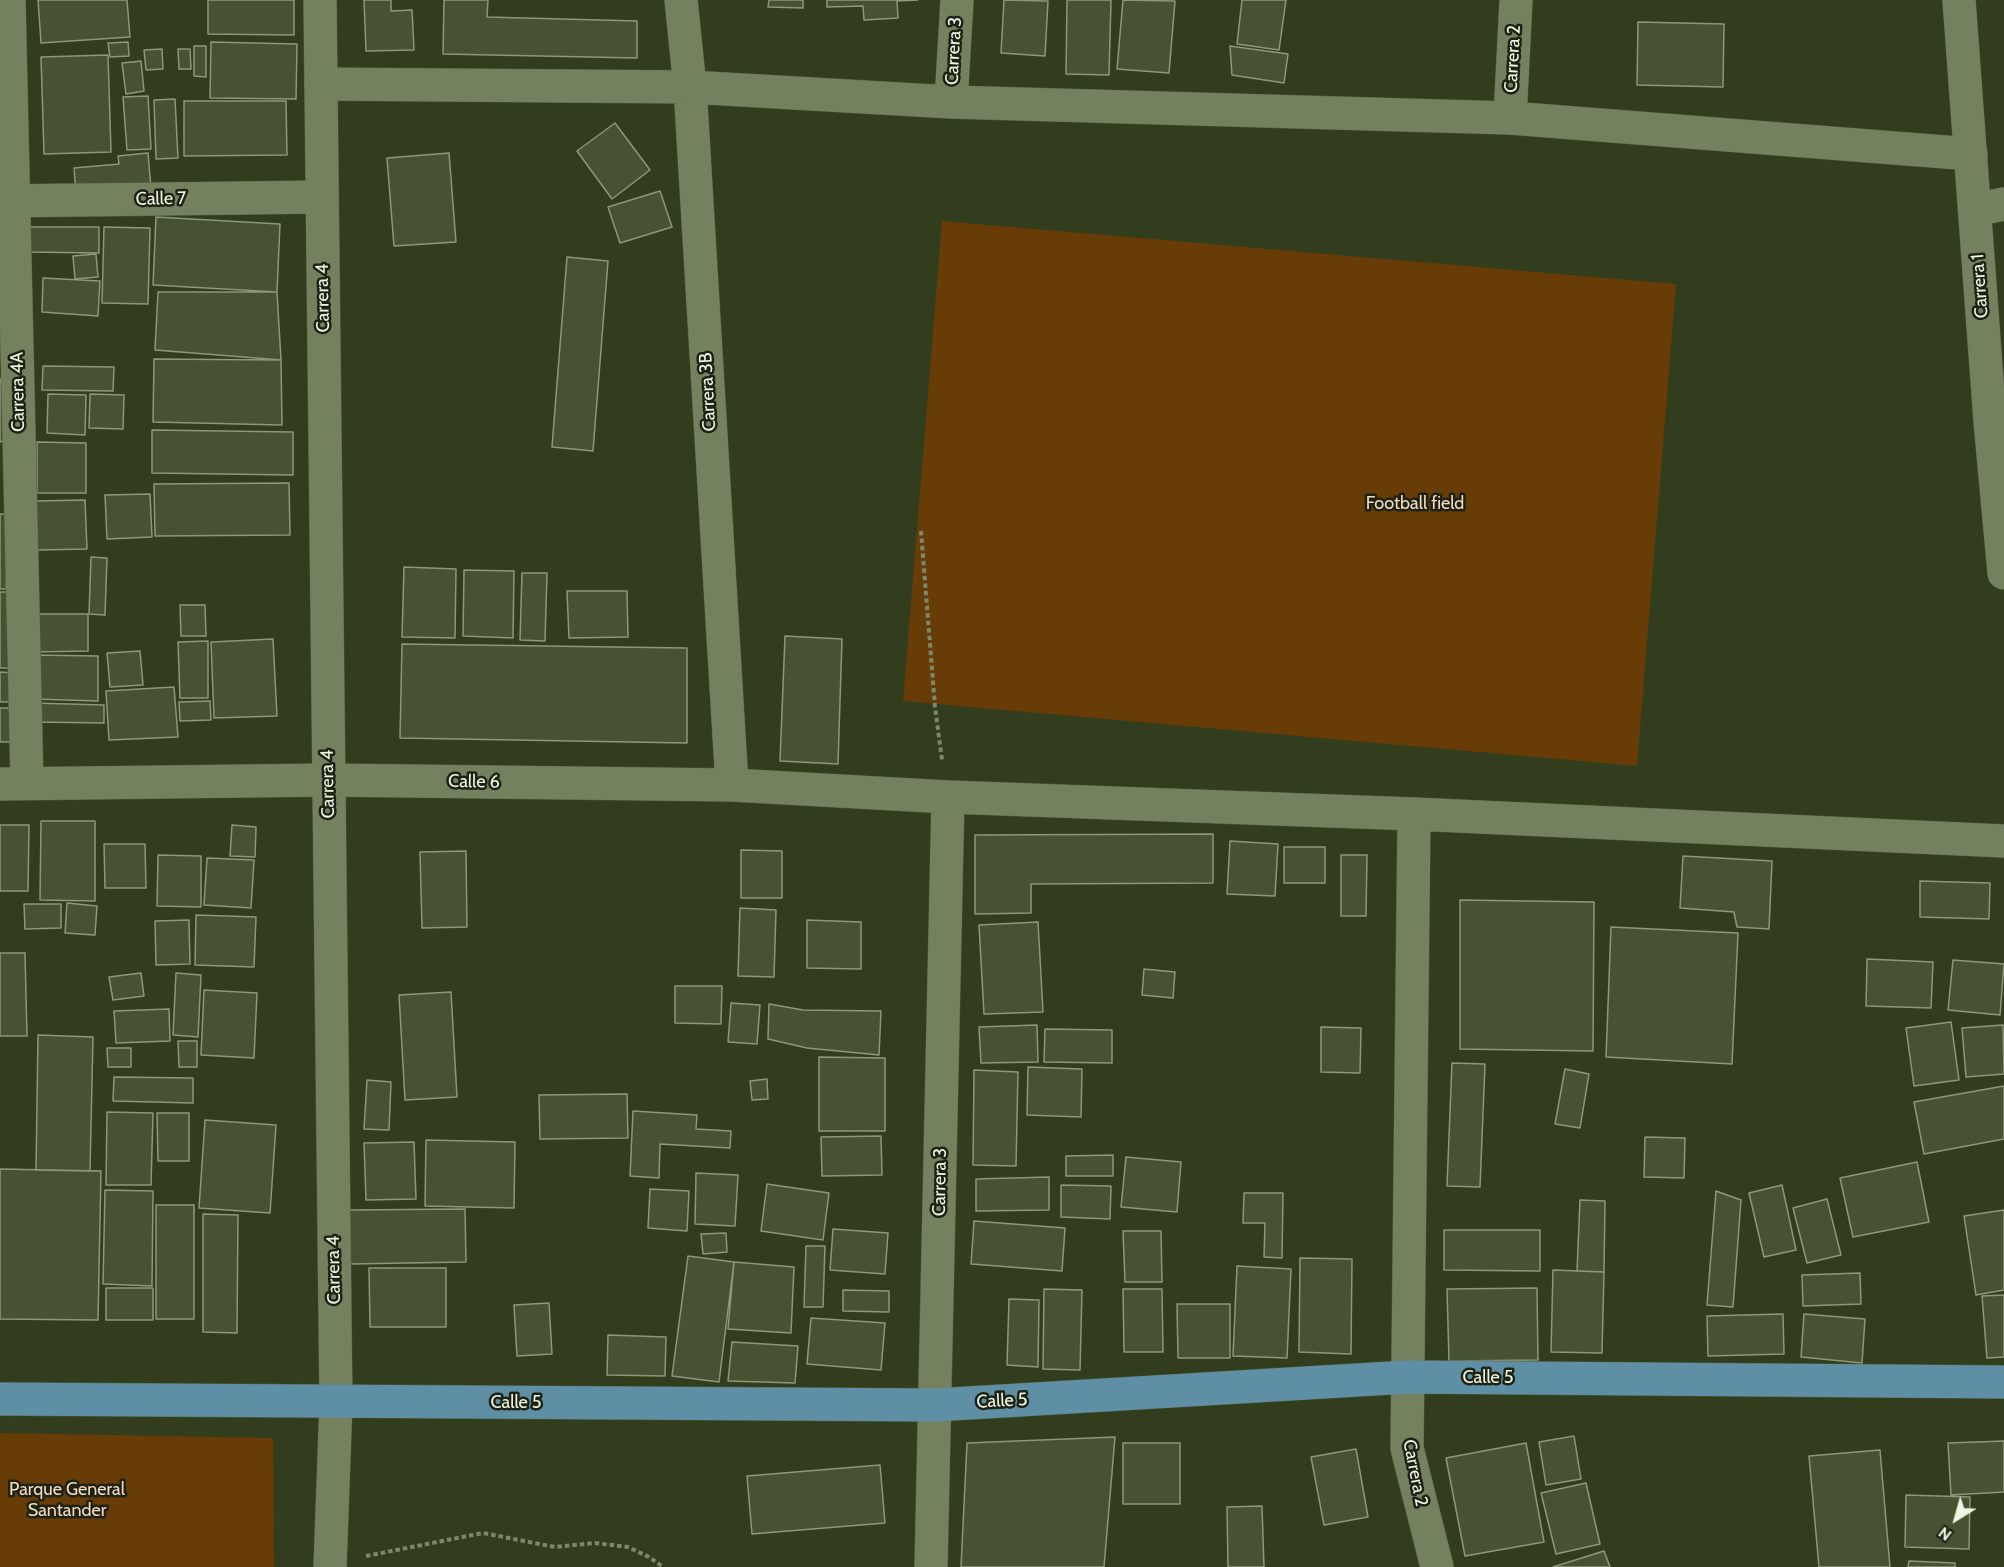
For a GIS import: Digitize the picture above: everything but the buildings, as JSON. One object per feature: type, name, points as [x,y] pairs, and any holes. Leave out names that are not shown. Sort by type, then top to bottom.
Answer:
[{"type":"main road","name":"Calle 5","points":[[0,1399],[336,1403],[936,1405],[1408,1377],[2004,1382]]},
{"type":"street","name":"Carrera 4A","points":[[9,0],[7,201],[14,784]]},
{"type":"street","name":"Carrera 4","points":[[320,0],[336,1403],[330,1565]]},
{"type":"street","name":"Carrera 3B","points":[[681,0],[690,87],[732,785]]},
{"type":"street","name":"Carrera 3","points":[[951,102],[957,0]]},
{"type":"street","name":"Carrera 2","points":[[1510,118],[1516,0]]},
{"type":"street","name":"Carrera 1","points":[[1959,0],[1971,154],[1989,207],[2004,573]]},
{"type":"street","points":[[321,84],[690,87],[951,102],[1510,118],[1971,154]]},
{"type":"street","name":"Calle 7","points":[[7,201],[322,197]]},
{"type":"street","name":"Calle 6","points":[[14,784],[328,780],[732,785],[948,797],[1414,814],[2004,841]]},
{"type":"street","name":"Carrera 3","points":[[931,1567],[948,797]]},
{"type":"street","name":"Carrera 2","points":[[1414,814],[1407,1448],[1437,1567]]},
{"type":"path","points":[[921,531],[935,707],[948,797]]},
{"type":"path","points":[[330,1565],[483,1533],[555,1547],[595,1543],[628,1547],[663,1567]]},
{"type":"green space","name":"Football field","points":[[942,221],[1676,284],[1637,766],[903,701]]},
{"type":"green space","name":"Parque General Santander","points":[[0,1433],[273,1438],[274,1567],[0,1567]]}]
